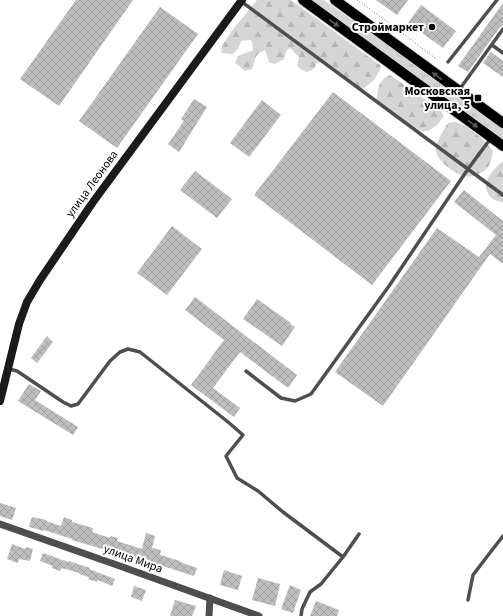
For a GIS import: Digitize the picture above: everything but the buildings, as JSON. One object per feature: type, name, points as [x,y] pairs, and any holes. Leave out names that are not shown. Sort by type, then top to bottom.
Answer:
[{"type":"main road","points":[[303,0],[503,146]]},
{"type":"main road","points":[[335,0],[503,123]]},
{"type":"street","name":"улица Леонова","points":[[0,401],[19,324],[27,302],[40,280],[93,202],[241,0]]},
{"type":"street","name":"улица Мира","points":[[0,524],[259,616]]},
{"type":"street","points":[[208,616],[210,598]]},
{"type":"lane","points":[[241,0],[503,195]]},
{"type":"lane","points":[[448,62],[497,0]]},
{"type":"lane","points":[[459,91],[503,29]]},
{"type":"lane","points":[[492,44],[503,53]]},
{"type":"lane","points":[[246,371],[281,398],[295,401],[311,394],[389,286],[491,137]]},
{"type":"lane","points":[[8,368],[17,371],[71,406],[78,404],[110,361],[120,352],[128,349],[140,352],[243,435],[226,456],[237,478],[258,491],[283,512],[343,557]]},
{"type":"lane","points":[[301,616],[302,609],[310,592],[322,584],[359,534]]},
{"type":"lane","points":[[468,600],[473,575],[503,536]]},
{"type":"path","points":[[357,0],[396,28]]},
{"type":"path","points":[[403,34],[435,58]]},
{"type":"green space","points":[[257,0],[291,0],[380,65],[381,68],[374,80],[362,90],[325,62],[317,63],[314,69],[307,72],[297,66],[299,57],[290,48],[287,50],[284,59],[275,64],[269,62],[265,50],[259,53],[252,69],[245,71],[235,63],[238,56],[253,50],[252,42],[250,40],[241,41],[239,47],[233,54],[221,53],[222,46],[231,32]]},
{"type":"green space","points":[[310,0],[324,0],[503,128],[503,139]]},
{"type":"green space","points":[[390,75],[440,110],[444,116],[437,125],[428,131],[422,131],[395,118],[377,101],[379,85],[383,79]]},
{"type":"green space","points":[[456,122],[467,127],[476,134],[493,151],[488,166],[477,175],[460,175],[446,166],[439,158],[437,153],[436,149],[440,136],[446,126],[448,123]]},
{"type":"green space","points":[[503,161],[502,202],[490,197],[486,185],[489,176]]},
{"type":"place","name":"Строймаркет","points":[[432,27]]},
{"type":"place","name":"Московская улица, 5","points":[[478,98]]}]
